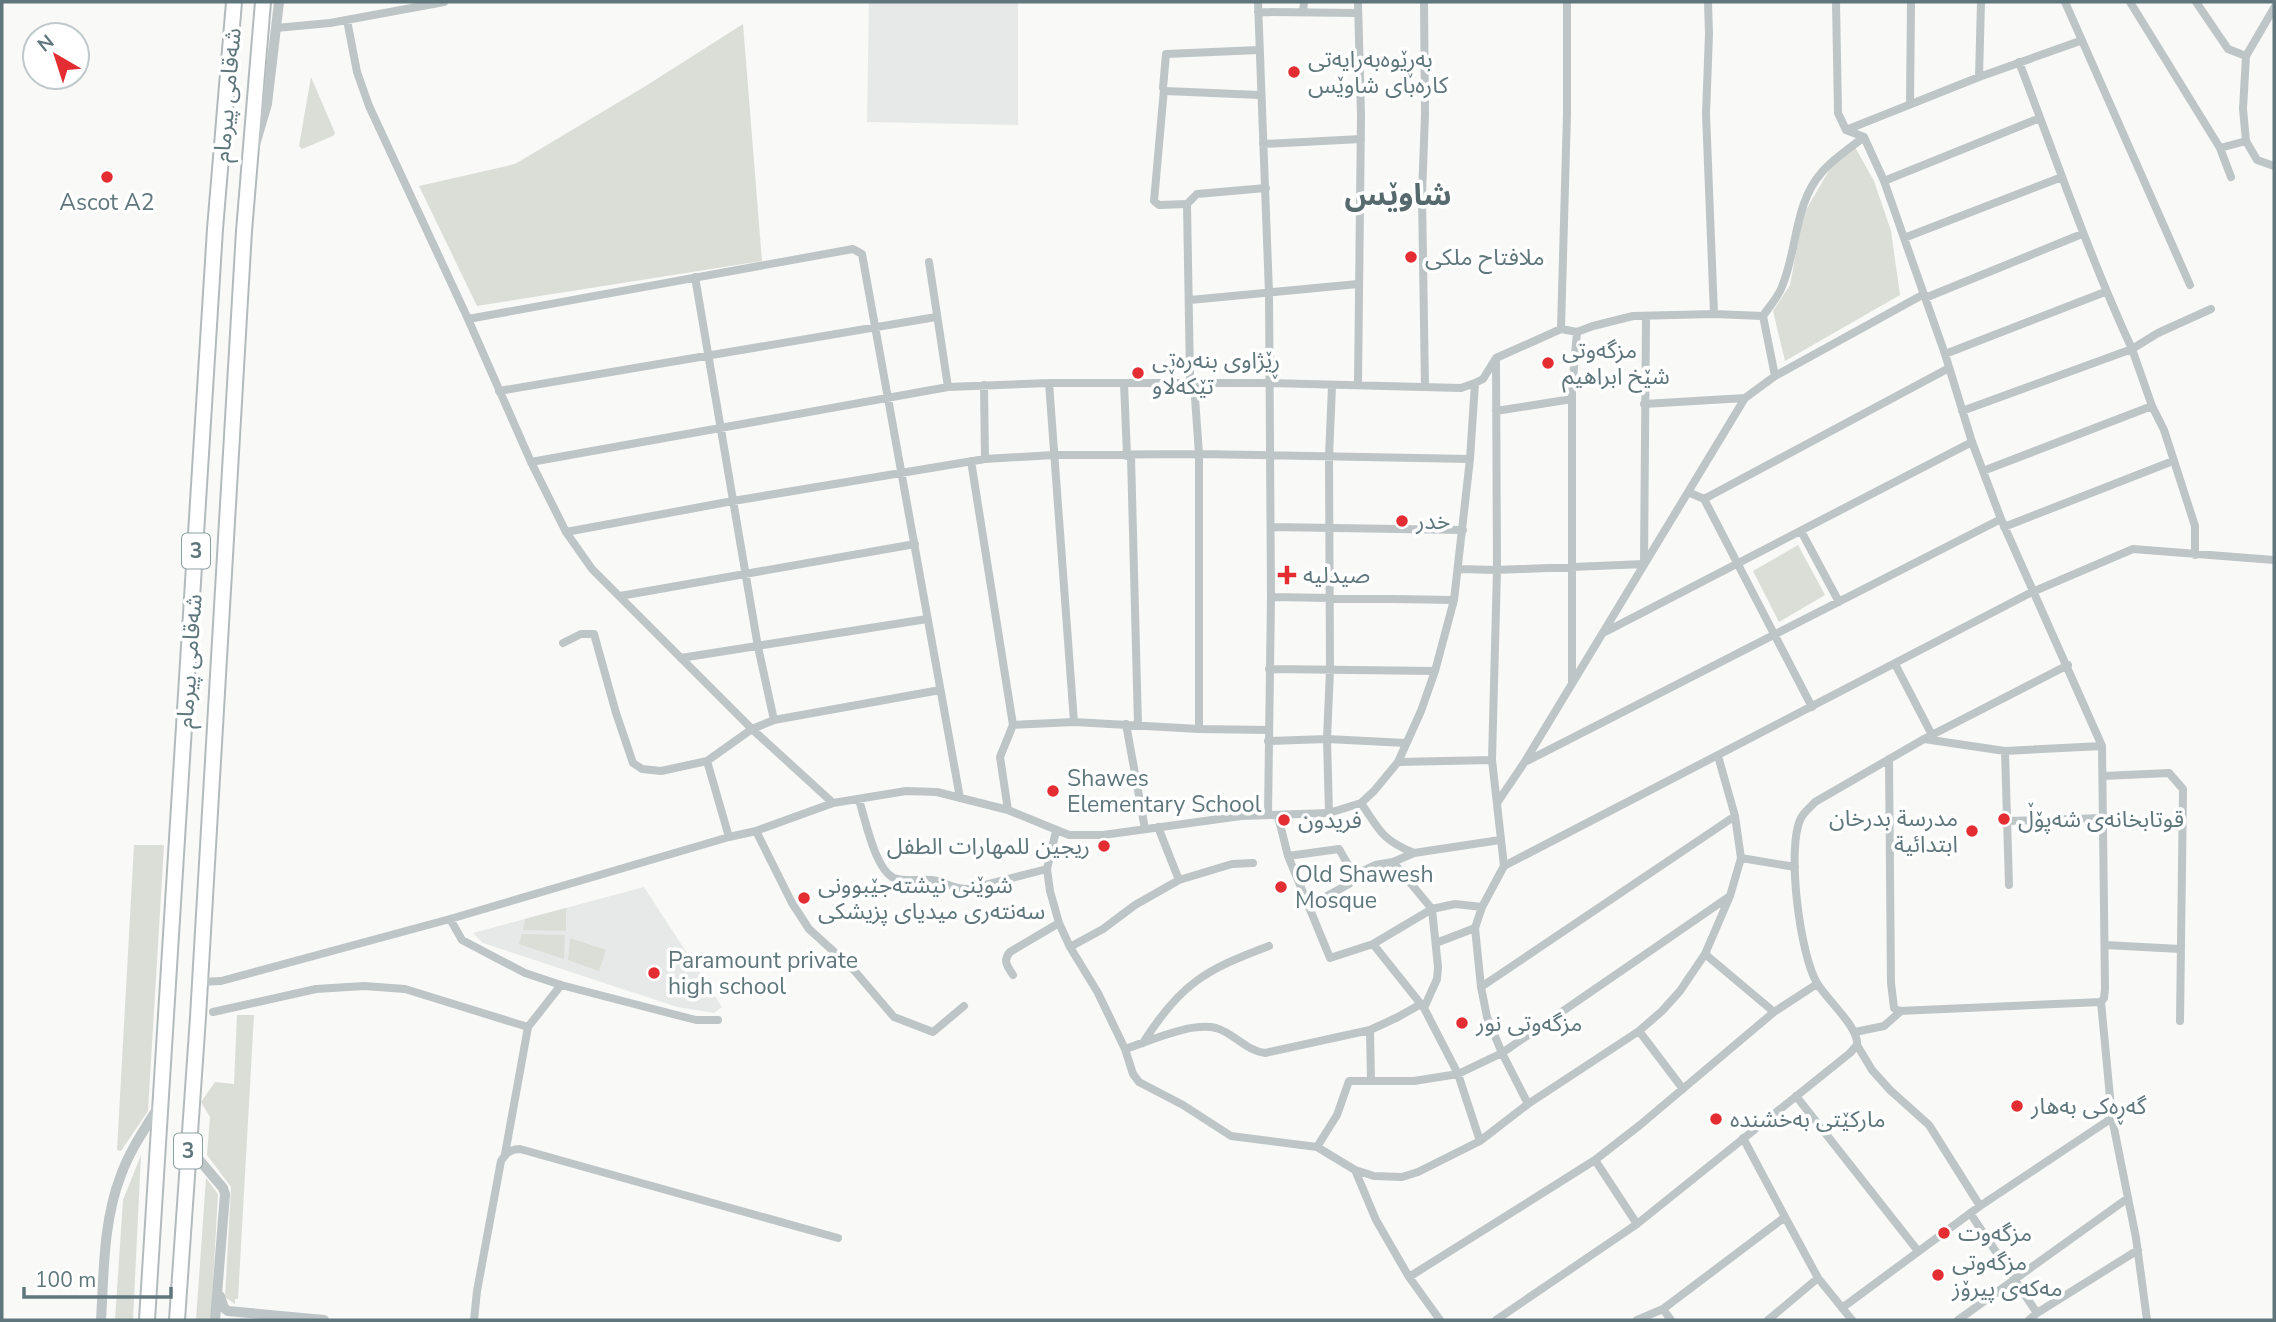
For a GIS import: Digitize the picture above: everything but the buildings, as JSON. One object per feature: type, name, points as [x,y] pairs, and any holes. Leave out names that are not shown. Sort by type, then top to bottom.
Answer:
[{"type":"highway","name":"شەقامی پیرمام","points":[[147,1320],[215,242],[234,2]]},
{"type":"highway","name":"شەقامی پیرمام","points":[[177,1320],[200,982],[243,244],[263,2]]},
{"type":"street","points":[[251,153],[265,113],[279,2]]},
{"type":"street","points":[[276,28],[347,20],[444,2]]},
{"type":"street","points":[[1258,2],[1269,292],[1272,597],[1268,815]]},
{"type":"street","points":[[1303,12],[1304,2]]},
{"type":"street","points":[[1358,2],[1361,139],[1358,384]]},
{"type":"street","points":[[1424,2],[1426,114],[1422,196],[1425,387]]},
{"type":"street","points":[[1561,329],[1567,2]]},
{"type":"street","points":[[1707,2],[1709,34],[1706,114],[1714,314]]},
{"type":"street","points":[[1836,2],[1838,113],[1846,130],[1864,137],[1884,181],[1945,354],[1972,442],[2003,523],[2102,746],[2105,989],[2101,1002],[2112,1118],[2138,1250],[2147,1320]]},
{"type":"street","points":[[1910,103],[1911,2]]},
{"type":"street","points":[[1979,77],[1981,2]]},
{"type":"street","points":[[2064,2],[2190,285]]},
{"type":"street","points":[[2130,2],[2220,148],[2231,177]]},
{"type":"street","points":[[2196,2],[2228,49],[2246,55]]},
{"type":"street","points":[[2270,2],[2274,8],[2246,55],[2243,109],[2246,141],[2257,160],[2274,166]]},
{"type":"street","points":[[1258,12],[1358,13]]},
{"type":"street","points":[[347,20],[355,64],[369,106],[531,462],[566,532],[592,569],[752,729],[833,803]]},
{"type":"street","points":[[1846,130],[1910,103],[2080,41]]},
{"type":"street","points":[[1259,50],[1166,54],[1154,201],[1159,205],[1186,204],[1197,194],[1266,188]]},
{"type":"street","points":[[2019,62],[2105,292],[2132,349],[2152,406],[2164,430],[2195,526],[2194,555]]},
{"type":"street","points":[[1164,89],[1260,95]]},
{"type":"street","points":[[1884,181],[2040,118]]},
{"type":"street","points":[[1775,376],[1763,316],[1780,290],[1807,194],[1822,171],[1864,137]]},
{"type":"street","points":[[1263,144],[1361,139]]},
{"type":"street","points":[[2220,148],[2246,141]]},
{"type":"street","points":[[1905,237],[2062,177]]},
{"type":"street","points":[[1186,204],[1190,377],[1194,384],[1199,454],[1199,730]]},
{"type":"street","points":[[1497,803],[1524,763],[1745,398],[1775,376],[1924,296],[2082,233]]},
{"type":"street","points":[[468,319],[853,249],[862,254],[961,798]]},
{"type":"street","points":[[929,262],[948,387]]},
{"type":"street","points":[[695,277],[758,647],[774,720]]},
{"type":"street","points":[[1190,300],[1358,284]]},
{"type":"street","points":[[1945,354],[2105,292]]},
{"type":"street","points":[[1962,411],[2132,349],[2158,333],[2211,309]]},
{"type":"street","points":[[531,462],[948,387],[1049,383],[1269,383],[1461,388],[1483,379],[1496,358],[1561,329],[1577,332],[1633,316],[1763,316]]},
{"type":"street","points":[[1644,564],[1646,316]]},
{"type":"street","points":[[499,391],[936,317]]},
{"type":"street","points":[[1572,683],[1572,399],[1577,332]]},
{"type":"street","points":[[1496,358],[1497,570],[1492,760],[1504,866]]},
{"type":"street","points":[[1704,499],[1949,368]]},
{"type":"street","points":[[1049,383],[1074,722]]},
{"type":"street","points":[[1124,383],[1138,724]]},
{"type":"street","points":[[200,982],[221,981],[450,919],[756,831],[833,803],[906,790],[937,792],[1009,810],[1069,835],[1103,835],[1241,816],[1329,813],[1361,803],[1398,762],[1435,671],[1454,600],[1459,569],[1475,383]]},
{"type":"street","points":[[984,385],[985,458]]},
{"type":"street","points":[[1329,813],[1327,739],[1332,386]]},
{"type":"street","points":[[1644,404],[1745,398]]},
{"type":"street","points":[[1496,411],[1572,399]]},
{"type":"street","points":[[1983,471],[2152,406]]},
{"type":"street","points":[[1603,633],[1972,442]]},
{"type":"street","points":[[566,532],[985,458],[1199,454],[1470,459]]},
{"type":"street","points":[[971,461],[1013,725],[1000,757],[1009,810]]},
{"type":"street","points":[[1524,763],[1839,602],[2003,523],[2173,461]]},
{"type":"street","points":[[1688,492],[1704,499],[1812,707]]},
{"type":"street","points":[[1271,527],[1463,530]]},
{"type":"street","points":[[1801,531],[1839,602]]},
{"type":"street","points":[[620,596],[915,544]]},
{"type":"street","points":[[1528,1104],[1487,1017],[1475,928],[1482,907],[1504,866],[2032,592],[2133,549],[2274,560]]},
{"type":"street","points":[[1459,569],[1644,564]]},
{"type":"street","points":[[1272,597],[1454,600]]},
{"type":"street","points":[[681,658],[927,619]]},
{"type":"street","points":[[563,643],[581,634],[594,634],[633,763],[642,769],[662,771],[708,761],[752,729],[774,720],[940,690]]},
{"type":"street","points":[[1895,664],[1928,737]]},
{"type":"street","points":[[1980,1206],[1929,1125],[1872,1070],[1857,1045],[1855,1032],[1818,984],[1802,939],[1795,867],[1796,836],[1801,817],[1815,802],[1928,737],[2068,665]]},
{"type":"street","points":[[1269,669],[1435,671]]},
{"type":"street","points":[[1013,725],[1074,722],[1199,730],[1269,730]]},
{"type":"street","points":[[1126,724],[1145,829]]},
{"type":"street","points":[[1928,737],[2005,751],[2102,746]]},
{"type":"street","points":[[1268,741],[1327,739],[1406,743]]},
{"type":"street","points":[[2005,751],[2009,885]]},
{"type":"street","points":[[1056,831],[1047,869],[1059,923],[1098,993],[1125,1049],[1129,1068],[1139,1082],[1183,1105],[1231,1136],[1317,1147],[1355,1170],[1374,1176],[1402,1177],[1418,1172],[1480,1141],[1528,1104],[1639,1031],[1681,991],[1705,954],[1730,896],[1741,858],[1735,816],[1718,756]]},
{"type":"street","points":[[1889,759],[1894,1008],[1901,1011],[2101,1002]]},
{"type":"street","points":[[1398,762],[1492,760]]},
{"type":"street","points":[[708,761],[729,837]]},
{"type":"street","points":[[2102,776],[2169,773],[2183,789],[2180,1021]]},
{"type":"street","points":[[859,800],[878,860],[894,878],[937,881],[956,889],[969,889],[1047,869]]},
{"type":"street","points":[[1361,803],[1382,835],[1393,845],[1414,853]]},
{"type":"street","points":[[1278,816],[1288,856],[1330,958],[1373,944],[1432,909],[1455,904],[1482,907]]},
{"type":"street","points":[[1481,987],[1735,816]]},
{"type":"street","points":[[2007,821],[2103,818]]},
{"type":"street","points":[[1158,827],[1179,880]]},
{"type":"street","points":[[756,831],[792,903],[809,929],[853,969],[894,1017],[933,1032],[964,1006]]},
{"type":"street","points":[[1308,903],[1349,884],[1354,875],[1375,865],[1393,862],[1414,853],[1500,840]]},
{"type":"street","points":[[1288,856],[1339,849],[1354,875]]},
{"type":"street","points":[[1741,858],[1795,867]]},
{"type":"street","points":[[1125,1049],[1194,1027],[1216,1028],[1248,1047],[1265,1053],[1370,1030],[1422,1006],[1437,979],[1432,909],[1393,862]]},
{"type":"street","points":[[1070,947],[1179,880],[1233,864],[1253,863]]},
{"type":"street","points":[[1317,1147],[1336,1115],[1349,1081],[1414,1081],[1458,1074],[1502,1053],[1730,896]]},
{"type":"street","points":[[450,919],[462,940],[524,973],[696,1020],[718,1020]]},
{"type":"street","points":[[1013,975],[1005,963],[1010,952],[1059,923]]},
{"type":"street","points":[[1436,943],[1475,928]]},
{"type":"street","points":[[1373,944],[1422,1006],[1458,1074],[1480,1141]]},
{"type":"street","points":[[2105,945],[2180,949]]},
{"type":"street","points":[[1143,1043],[1160,1017],[1192,983],[1225,963],[1269,946]]},
{"type":"street","points":[[1705,954],[1774,1012]]},
{"type":"street","points":[[1409,1277],[1594,1160],[1774,1012],[1818,984]]},
{"type":"street","points":[[474,1320],[477,1291],[528,1027],[561,985]]},
{"type":"street","points":[[213,1012],[316,989],[364,986],[405,989],[528,1027]]},
{"type":"street","points":[[1855,1032],[1884,1026],[1901,1011]]},
{"type":"street","points":[[1370,1030],[1371,1081]]},
{"type":"street","points":[[1639,1031],[1683,1089]]},
{"type":"street","points":[[1496,1320],[1637,1224],[1857,1045]]},
{"type":"street","points":[[1796,1096],[1918,1251]]},
{"type":"street","points":[[101,1320],[108,1229],[120,1177],[162,1100]]},
{"type":"street","points":[[1842,1307],[1980,1206],[2112,1118]]},
{"type":"street","points":[[1743,1138],[1818,1278],[1852,1320]]},
{"type":"street","points":[[189,1148],[223,1188],[225,1194],[215,1320]]},
{"type":"street","points":[[505,1154],[513,1149],[520,1149],[838,1238]]},
{"type":"street","points":[[1594,1160],[1637,1224]]},
{"type":"street","points":[[1355,1170],[1376,1220],[1409,1277],[1440,1320]]},
{"type":"street","points":[[1958,1320],[2128,1198]]},
{"type":"street","points":[[1970,1213],[2037,1313]]},
{"type":"street","points":[[1637,1320],[1663,1309],[1785,1217]]},
{"type":"street","points":[[2029,1320],[2138,1250]]},
{"type":"street","points":[[1768,1320],[1818,1278]]},
{"type":"street","points":[[219,1283],[221,1303],[228,1311],[324,1320]]},
{"type":"street","points":[[467,1320],[477,1291]]},
{"type":"street","points":[[1663,1309],[1671,1320]]},
{"type":"shaded area","points":[[869,2],[1018,2],[1018,125],[867,122]]},
{"type":"shaded area","points":[[743,24],[762,261],[477,306],[419,186],[515,164]]},
{"type":"shaded area","points":[[311,77],[335,133],[302,149],[299,146]]},
{"type":"shaded area","points":[[1855,147],[1874,181],[1891,231],[1900,295],[1785,361],[1773,311],[1790,285],[1803,215],[1831,167]]},
{"type":"shaded area","points":[[1798,545],[1825,595],[1779,622],[1753,571]]},
{"type":"shaded area","points":[[134,845],[164,845],[148,1111],[121,1151],[117,1150]]},
{"type":"shaded area","points":[[644,887],[722,1007],[714,1013],[677,1007],[483,943],[473,933]]},
{"type":"shaded area","points":[[566,908],[566,931],[523,930],[525,919]]},
{"type":"shaded area","points":[[522,934],[565,935],[564,959],[519,944]]},
{"type":"shaded area","points":[[570,938],[606,950],[599,971],[568,960]]},
{"type":"shaded area","points":[[237,1015],[254,1015],[238,1299],[235,1299],[235,1304],[225,1297],[231,1187],[207,1155],[210,1117],[201,1102],[215,1082],[234,1084]]},
{"type":"shaded area","points":[[141,1155],[133,1320],[115,1320],[123,1200]]},
{"type":"shaded area","points":[[206,1178],[218,1194],[211,1320],[196,1320]]},
{"type":"place","name":"بەڕێوەبەرایەتی کارەبای شاوێس","points":[[1294,72]]},
{"type":"place","name":"Ascot A2","points":[[107,177]]},
{"type":"place","name":"ملافتاح ملکی","points":[[1411,257]]},
{"type":"place","name":"مزگەوتی شێخ ابراهیم","points":[[1548,363]]},
{"type":"place","name":"ڕێژاوی بنەرەتی تێکەڵاو","points":[[1138,373]]},
{"type":"place","name":"خدر","points":[[1402,521]]},
{"type":"place","name":"صیدلیە","points":[[1287,575]]},
{"type":"place","name":"Shawes Elementary School","points":[[1053,791]]},
{"type":"place","name":"قوتابخانەی شەپۆڵ","points":[[2004,819]]},
{"type":"place","name":"فريدون","points":[[1284,820]]},
{"type":"place","name":"مدرسة بدرخان ابتدائية","points":[[1972,831]]},
{"type":"place","name":"ريجين للمهارات الطفل","points":[[1104,846]]},
{"type":"place","name":"Old Shawesh Mosque","points":[[1281,887]]},
{"type":"place","name":"شوێنی نیشتەجێبوونی سەنتەری میدیای پزیشکی","points":[[804,898]]},
{"type":"place","name":"Paramount private high school","points":[[654,973]]},
{"type":"place","name":"مزگەوتی نور","points":[[1462,1023]]},
{"type":"place","name":"گەڕەکی بەهار","points":[[2017,1106]]},
{"type":"place","name":"مارکێتی بەخشندە","points":[[1716,1119]]},
{"type":"place","name":"مزگەوت","points":[[1944,1233]]},
{"type":"place","name":"مزگەوتی مەکەی پیرۆز","points":[[1938,1275]]},
{"type":"district","name":"شاوێس","points":[[1398,195]]}]
